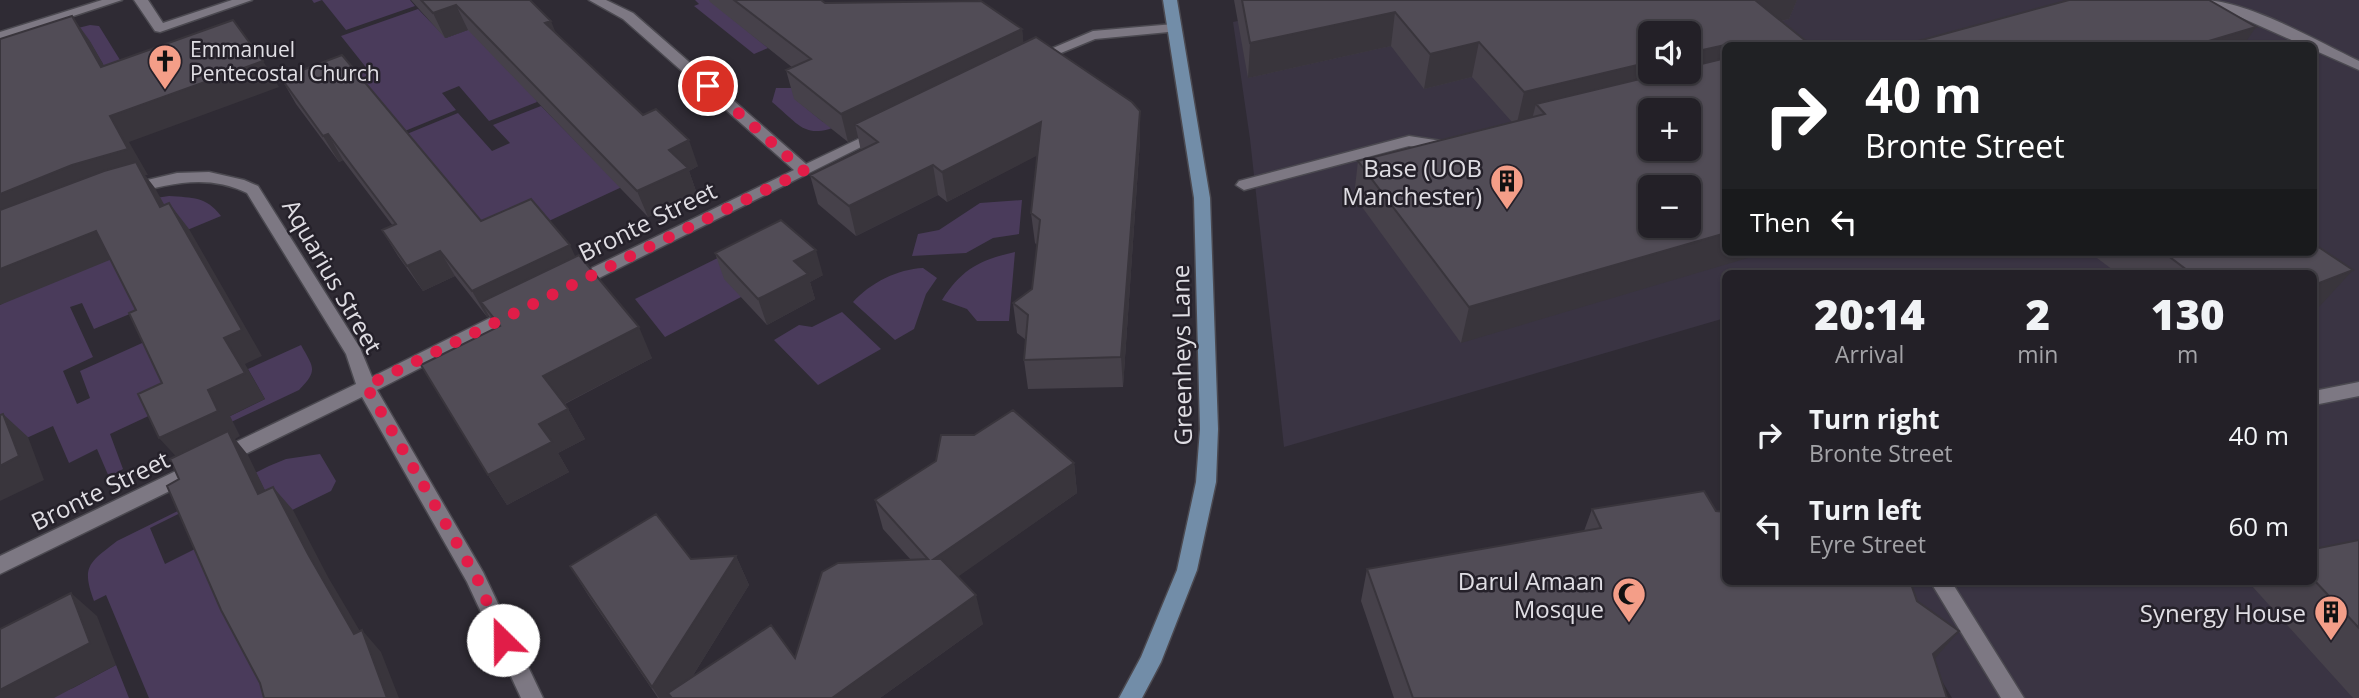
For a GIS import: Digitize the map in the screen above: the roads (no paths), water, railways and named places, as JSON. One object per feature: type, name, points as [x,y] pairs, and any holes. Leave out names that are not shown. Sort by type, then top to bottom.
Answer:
[{"type":"street","points":[[0,36],[115,0]]},
{"type":"street","points":[[141,0],[160,28],[245,0]]},
{"type":"street","points":[[596,0],[628,16],[804,171]]},
{"type":"street","name":"Greenheys Lane","points":[[1130,698],[1150,662],[1187,570],[1206,469],[1209,429],[1202,198],[1170,0]]},
{"type":"street","points":[[2208,0],[2308,42]]},
{"type":"street","points":[[1023,64],[1093,35],[1174,28]]},
{"type":"street","points":[[2317,46],[2359,66]]},
{"type":"street","name":"Bronte Street","points":[[564,288],[890,129]]},
{"type":"street","points":[[1244,185],[1409,141],[1459,148]]},
{"type":"street","name":"Aquarius Street","points":[[112,194],[178,179],[220,176],[234,179],[253,190],[354,353],[366,386],[477,578],[503,640],[532,698]]},
{"type":"street","name":"Bronte Street","points":[[0,565],[529,305]]},
{"type":"street","points":[[2317,397],[2359,389]]},
{"type":"street","points":[[1942,585],[2013,698]]},
{"type":"place","name":"Emmanuel Pentecostal Church","points":[[165,91]]},
{"type":"place","name":"Base (UOB Manchester)","points":[[1507,211]]},
{"type":"place","name":"Darul Amaan Mosque","points":[[1629,624]]},
{"type":"place","name":"Synergy House","points":[[2331,642]]}]
